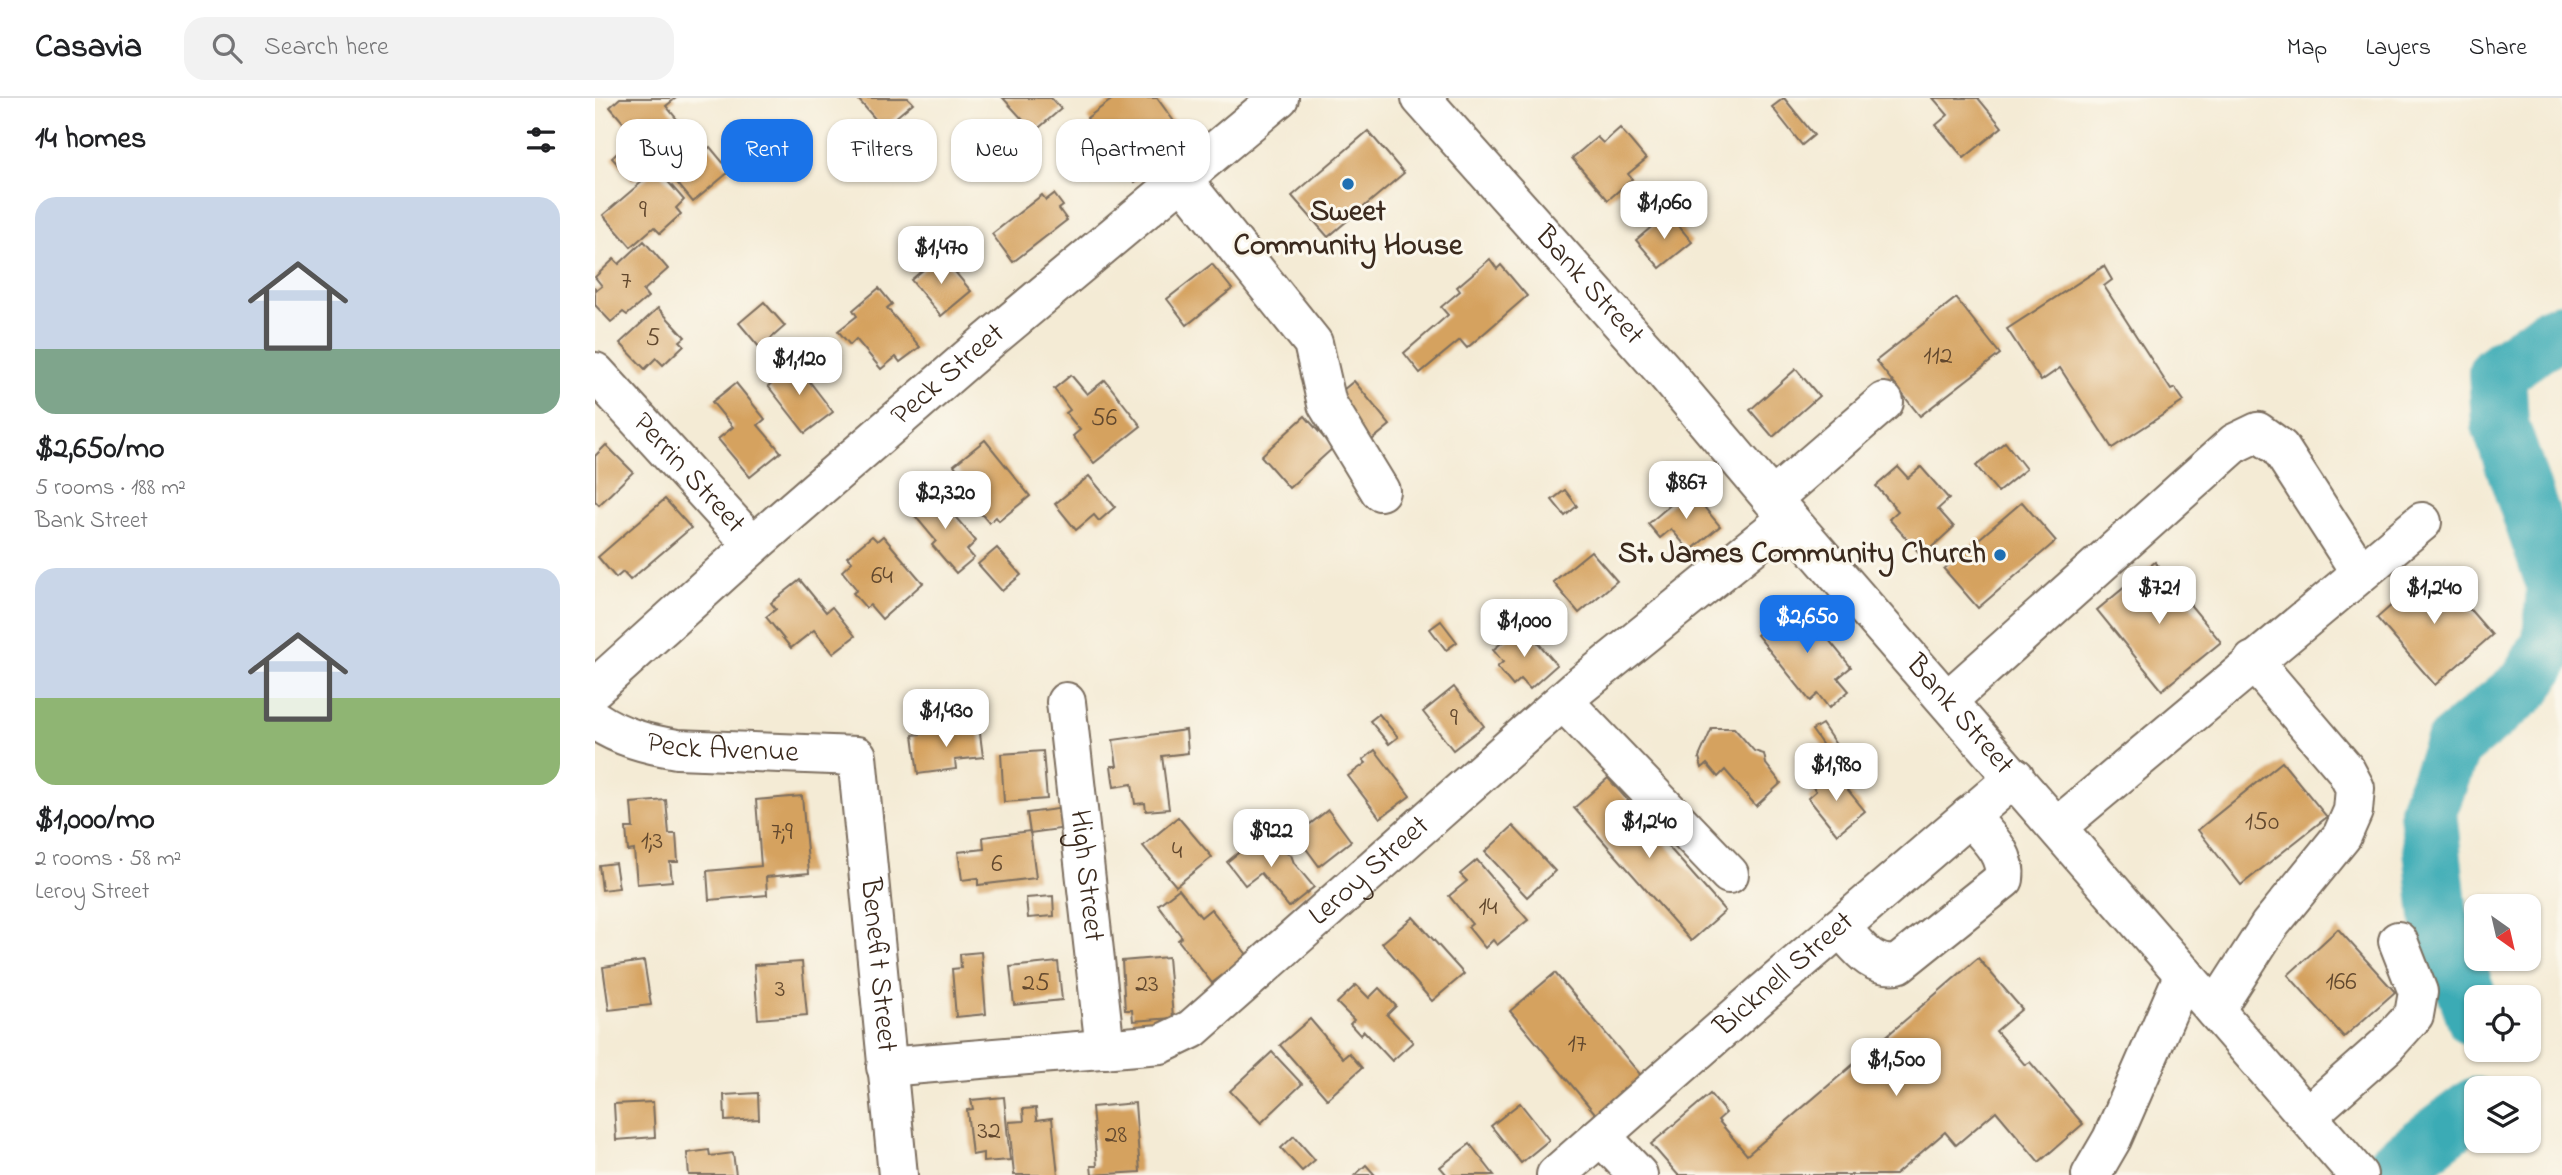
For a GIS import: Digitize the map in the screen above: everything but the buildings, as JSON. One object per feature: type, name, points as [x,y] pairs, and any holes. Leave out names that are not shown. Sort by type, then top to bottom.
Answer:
[{"type":"street","name":"Peck Street","points":[[1210,156],[1279,98]]},
{"type":"street","name":"Bank Street","points":[[1421,98],[1664,370],[1780,508],[2358,1175]]},
{"type":"street","name":"Peck Street","points":[[595,688],[753,545],[977,351],[1178,182]]},
{"type":"street","points":[[1184,182],[1313,343],[1327,404],[1380,491]]},
{"type":"street","name":"Perrin Street","points":[[595,372],[753,545]]},
{"type":"street","name":"Leroy Street","points":[[886,1067],[1161,1044],[1192,1029],[1780,508],[1884,402]]},
{"type":"street","points":[[1948,700],[2235,443],[2258,432],[2280,448],[2360,572]]},
{"type":"street","points":[[2058,826],[2422,522]]},
{"type":"street","points":[[2215,1010],[2269,926],[2342,836],[2353,811],[2355,788],[2344,769],[2253,662]]},
{"type":"street","points":[[1563,701],[1729,874]]},
{"type":"street","name":"High Street","points":[[1066,702],[1105,1049]]},
{"type":"street","name":"Peck Avenue","points":[[595,720],[622,735],[648,744],[677,749],[857,755]]},
{"type":"street","name":"Benefit Street","points":[[857,755],[898,1175]]},
{"type":"street","name":"Bicknell Street","points":[[1560,1174],[2015,777]]},
{"type":"street","points":[[1840,927],[1873,961],[1885,966],[1898,964],[2004,879],[2006,867],[2001,854],[1969,816]]},
{"type":"street","points":[[2308,1116],[2386,1046],[2414,1014],[2418,992],[2398,941]]},
{"type":"street","points":[[2091,1175],[2112,1139],[2184,974]]},
{"type":"street","points":[[1601,1136],[1638,1175]]},
{"type":"waterway","points":[[2464,986],[2439,916],[2428,811],[2453,745],[2526,685],[2551,642],[2555,585],[2500,424],[2497,372],[2553,334],[2562,332]]},
{"type":"waterway","points":[[2388,1172],[2464,1115]]},
{"type":"place","name":"Sweet Community House","points":[[1348,184]]},
{"type":"place","name":"St. James Community Church","points":[[2000,555]]}]
